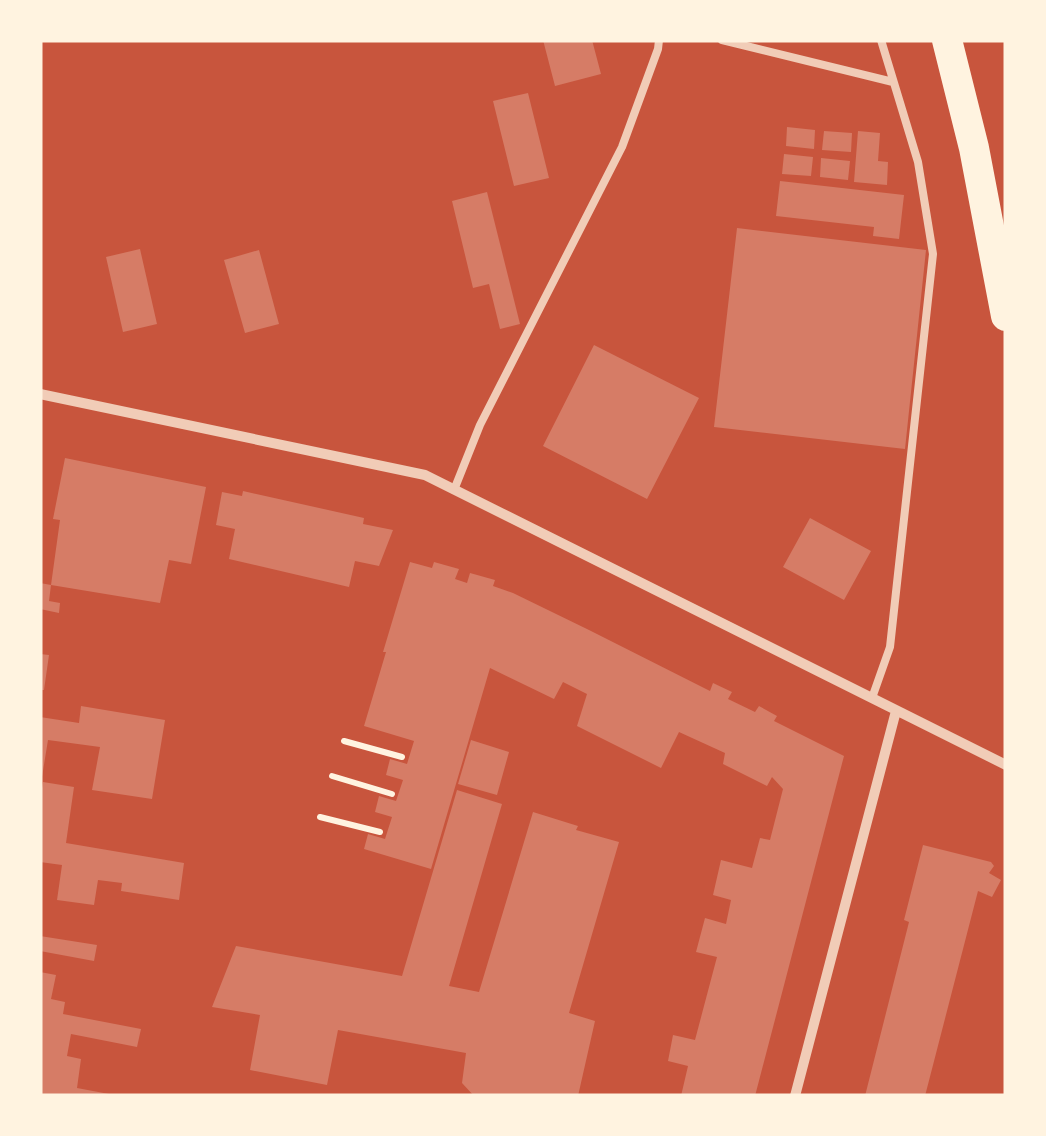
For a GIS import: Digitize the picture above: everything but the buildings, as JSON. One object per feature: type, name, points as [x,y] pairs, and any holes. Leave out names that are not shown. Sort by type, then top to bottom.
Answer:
[{"type":"highway","points":[[947,40],[974,148],[1006,316]]},
{"type":"street","points":[[40,394],[425,475],[1006,765]]},
{"type":"street","points":[[795,1096],[896,711]]},
{"type":"lane","points":[[454,490],[480,426],[622,147],[659,40]]},
{"type":"lane","points":[[722,40],[894,82]]},
{"type":"lane","points":[[872,698],[890,647],[933,254],[918,162],[881,40]]},
{"type":"path","points":[[344,741],[402,757]]},
{"type":"path","points":[[332,776],[392,794]]},
{"type":"path","points":[[320,816],[380,832]]}]
